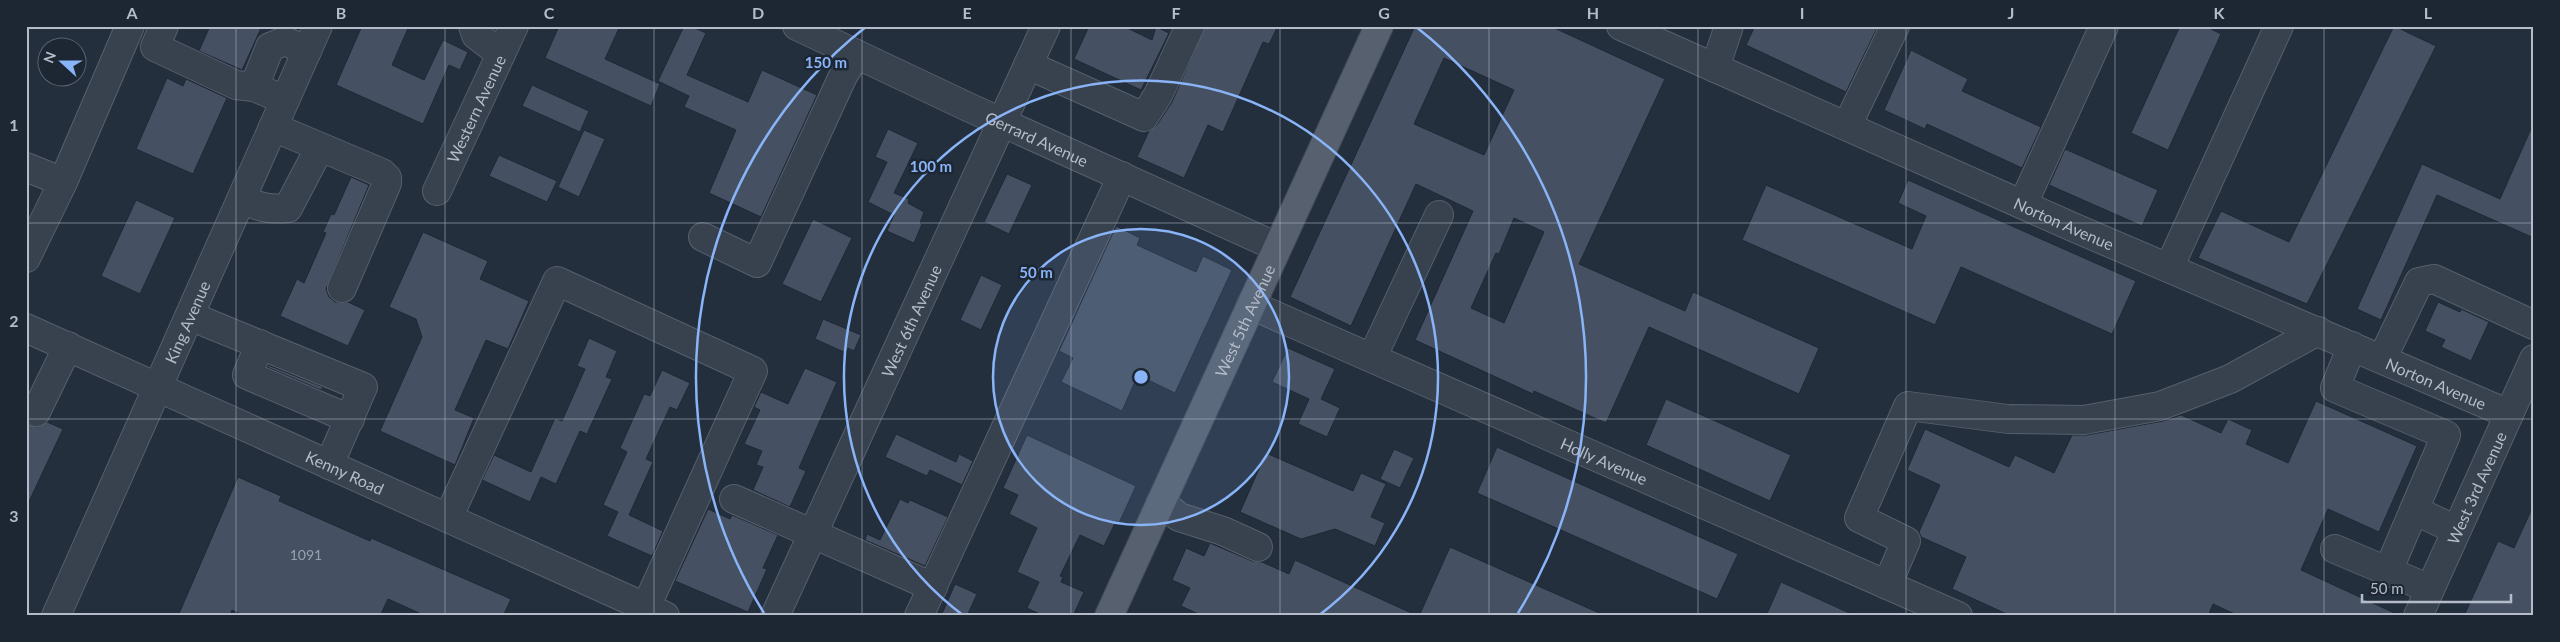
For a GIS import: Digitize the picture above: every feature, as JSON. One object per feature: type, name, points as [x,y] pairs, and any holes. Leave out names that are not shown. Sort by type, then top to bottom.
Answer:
[{"type":"main road","name":"West 5th Avenue","points":[[1109,616],[1379,26]]},
{"type":"street","points":[[26,258],[63,182],[130,26]]},
{"type":"street","points":[[164,26],[155,47],[236,85],[254,86],[285,100]]},
{"type":"street","name":"King Avenue","points":[[56,616],[318,26]]},
{"type":"street","points":[[473,26],[476,35],[501,54]]},
{"type":"street","name":"Gerrard Avenue","points":[[797,26],[1002,122],[1278,247]]},
{"type":"street","name":"West 6th Avenue","points":[[775,616],[1046,26]]},
{"type":"street","points":[[1028,64],[1144,116],[1158,95],[1190,26]]},
{"type":"street","name":"Norton Avenue","points":[[1621,26],[2168,268],[2509,414]]},
{"type":"street","points":[[1715,68],[1729,26]]},
{"type":"street","points":[[1847,126],[1895,26]]},
{"type":"street","points":[[2023,204],[2104,26]]},
{"type":"street","points":[[2168,268],[2279,26]]},
{"type":"street","name":"Western Avenue","points":[[437,191],[512,27]]},
{"type":"street","points":[[254,86],[270,47],[285,42],[307,51]]},
{"type":"street","points":[[703,237],[757,262],[843,76],[856,54]]},
{"type":"street","points":[[273,127],[382,173],[387,178],[387,183],[342,288]]},
{"type":"street","points":[[242,198],[258,207],[275,210],[288,208],[320,148]]},
{"type":"street","points":[[26,167],[63,182]]},
{"type":"street","points":[[919,616],[1122,176]]},
{"type":"street","points":[[1372,358],[1440,215]]},
{"type":"street","points":[[2382,359],[2419,282],[2434,280],[2534,325]]},
{"type":"street","points":[[448,518],[557,281],[753,371],[656,611]]},
{"type":"street","name":"Holly Avenue","points":[[1251,305],[1950,614]]},
{"type":"street","points":[[190,316],[363,387],[329,464]]},
{"type":"street","name":"Kenny Road","points":[[26,328],[656,611]]},
{"type":"street","points":[[1887,585],[1906,541],[1859,518],[1908,406],[2008,418],[2084,420],[2160,406],[2230,379],[2318,331]]},
{"type":"street","points":[[36,412],[68,346]]},
{"type":"street","points":[[2352,346],[2334,388],[2446,435],[2388,571]]},
{"type":"street","name":"West 3rd Avenue","points":[[2418,616],[2509,414],[2531,375]]},
{"type":"street","points":[[2409,419],[2425,378]]},
{"type":"street","points":[[734,499],[933,587]]},
{"type":"street","points":[[1161,502],[1179,517],[1223,531],[1258,547]]},
{"type":"street","points":[[2414,510],[2456,530]]},
{"type":"street","points":[[2335,549],[2430,589]]},
{"type":"building","points":[[210,26],[262,26],[242,70],[199,51]]},
{"type":"building","points":[[362,26],[409,26],[392,65],[424,80],[443,40],[468,52],[460,70],[449,65],[423,124],[336,85]]},
{"type":"building","points":[[559,26],[620,26],[605,59],[660,84],[651,106],[545,58]]},
{"type":"building","points":[[684,26],[690,26],[706,33],[687,75],[748,102],[762,70],[817,95],[761,217],[709,193],[736,130],[684,107],[689,96],[658,81]]},
{"type":"building","points":[[1089,26],[1123,26],[1152,40],[1156,27],[1169,33],[1141,90],[1074,59]]},
{"type":"building","points":[[1205,26],[1278,26],[1269,44],[1263,42],[1223,132],[1208,125],[1184,178],[1137,157],[1149,131],[1157,125],[1172,102]]},
{"type":"building","points":[[1415,26],[1550,26],[1665,79],[1579,264],[1685,311],[1693,292],[1819,348],[1799,394],[1649,327],[1606,423],[1534,391],[1533,394],[1415,340],[1473,211],[1416,184],[1351,326],[1290,297]],"holes":[[[1444,58],[1514,90],[1484,155],[1414,124]],[[1514,218],[1544,232],[1504,323],[1471,308],[1496,253],[1499,254]]]},
{"type":"building","points":[[1755,26],[1878,26],[1846,92],[1746,45]]},
{"type":"building","points":[[2180,26],[2205,26],[2221,34],[2168,150],[2131,133]]},
{"type":"building","points":[[2394,26],[2436,46],[2307,304],[2198,258],[2221,211],[2289,242]]},
{"type":"building","points":[[1911,50],[1968,79],[1962,91],[2041,127],[2022,168],[1927,124],[1925,129],[1884,110]]},
{"type":"building","points":[[167,78],[183,86],[186,79],[227,98],[193,174],[136,149]]},
{"type":"building","points":[[532,85],[589,111],[580,132],[522,106]]},
{"type":"building","points":[[2534,122],[2534,238],[2437,195],[2381,320],[2357,309],[2422,164],[2500,199]]},
{"type":"building","points":[[888,129],[918,143],[894,193],[909,199],[908,203],[924,212],[920,223],[922,224],[914,243],[887,231],[894,215],[868,202],[887,162],[875,157]]},
{"type":"building","points":[[584,130],[605,139],[579,197],[558,187]]},
{"type":"building","points":[[2065,149],[2158,190],[2142,226],[2049,185]]},
{"type":"building","points":[[499,155],[557,181],[547,202],[489,176]]},
{"type":"building","points":[[1007,174],[1032,185],[1009,234],[984,222]]},
{"type":"building","points":[[351,177],[369,185],[326,289],[329,297],[335,302],[348,302],[365,310],[348,346],[280,316],[297,279],[304,283],[326,233],[323,232],[331,214],[334,215]]},
{"type":"building","points":[[1908,180],[2136,281],[2112,334],[1961,267],[1935,325],[1742,240],[1766,185],[1912,249],[1926,216],[1898,203]]},
{"type":"building","points":[[136,200],[175,218],[140,294],[101,276]]},
{"type":"building","points":[[813,219],[852,238],[821,302],[782,284]]},
{"type":"building","points":[[1116,226],[1140,238],[1137,245],[1196,272],[1203,256],[1232,270],[1175,393],[1138,375],[1122,411],[1061,382],[1073,358],[1059,351]]},
{"type":"building","points":[[423,232],[488,261],[480,279],[529,301],[508,349],[486,340],[455,410],[474,418],[455,465],[380,431],[422,337],[416,319],[389,307]]},
{"type":"building","points":[[981,275],[1002,285],[981,330],[960,320]]},
{"type":"building","points":[[2438,302],[2460,312],[2461,309],[2489,322],[2471,361],[2441,347],[2445,340],[2425,331]]},
{"type":"building","points":[[823,319],[861,335],[854,351],[848,348],[846,353],[815,339]]},
{"type":"building","points":[[589,338],[617,351],[606,377],[612,379],[587,434],[580,431],[556,484],[541,477],[530,502],[482,480],[494,455],[531,472],[555,418],[562,421],[585,369],[577,366]]},
{"type":"building","points":[[1288,348],[1335,369],[1321,399],[1340,408],[1327,437],[1298,424],[1309,399],[1272,382]]},
{"type":"building","points":[[268,365],[323,387],[321,390],[267,367]]},
{"type":"building","points":[[805,368],[837,382],[799,468],[806,471],[790,507],[753,490],[763,467],[756,465],[762,451],[744,444],[760,410],[754,407],[761,392],[788,404]]},
{"type":"building","points":[[662,370],[690,383],[677,410],[670,407],[646,459],[653,462],[629,515],[663,531],[652,556],[607,536],[618,512],[603,505],[627,452],[620,448],[644,394],[650,396]]},
{"type":"building","points":[[1666,399],[1791,455],[1770,501],[1646,445]]},
{"type":"building","points":[[2316,401],[2417,446],[2379,532],[2328,509],[2301,570],[2401,616],[2239,616],[2213,604],[2208,616],[2011,616],[1952,589],[1966,557],[1921,537],[1919,532],[1940,485],[1907,470],[1925,429],[2009,467],[2015,455],[2054,473],[2072,435],[2087,435],[2163,421],[2181,415],[2221,433],[2228,419],[2252,430],[2246,444],[2288,463]]},
{"type":"building","points":[[47,422],[63,429],[26,508],[26,424],[38,427]]},
{"type":"building","points":[[896,434],[956,462],[959,454],[973,461],[962,485],[930,470],[927,476],[885,457]]},
{"type":"building","points":[[1027,435],[1136,486],[1119,523],[1116,521],[1104,546],[1080,535],[1060,576],[1063,577],[1061,582],[1084,592],[1073,616],[1044,616],[1027,608],[1039,582],[1017,572],[1037,528],[1009,514],[1018,495],[1003,488]]},
{"type":"building","points":[[1497,447],[1738,554],[1717,599],[1477,493]]},
{"type":"building","points":[[1394,449],[1414,458],[1400,488],[1380,479]]},
{"type":"building","points":[[1266,453],[1353,491],[1361,473],[1386,484],[1371,517],[1385,523],[1375,546],[1335,529],[1301,539],[1240,512]]},
{"type":"building","points":[[238,477],[281,496],[279,501],[370,541],[371,538],[511,599],[503,616],[426,616],[388,599],[380,616],[245,616],[232,610],[230,616],[178,616]]},
{"type":"building","points":[[900,499],[908,503],[910,500],[948,517],[925,566],[865,540],[867,534],[880,540]]},
{"type":"building","points":[[2534,504],[2534,616],[2464,616],[2498,541],[2514,548]]},
{"type":"building","points":[[708,509],[730,519],[732,515],[778,535],[763,568],[767,569],[748,612],[675,581]]},
{"type":"building","points":[[1210,543],[1289,574],[1295,560],[1418,616],[1203,616],[1181,606],[1190,588],[1172,580],[1186,548],[1204,556]]},
{"type":"building","points":[[1450,547],[1606,616],[1419,616]]},
{"type":"building","points":[[1781,582],[1856,616],[1766,616]]},
{"type":"building","points":[[955,584],[977,594],[967,616],[941,616]]}]
